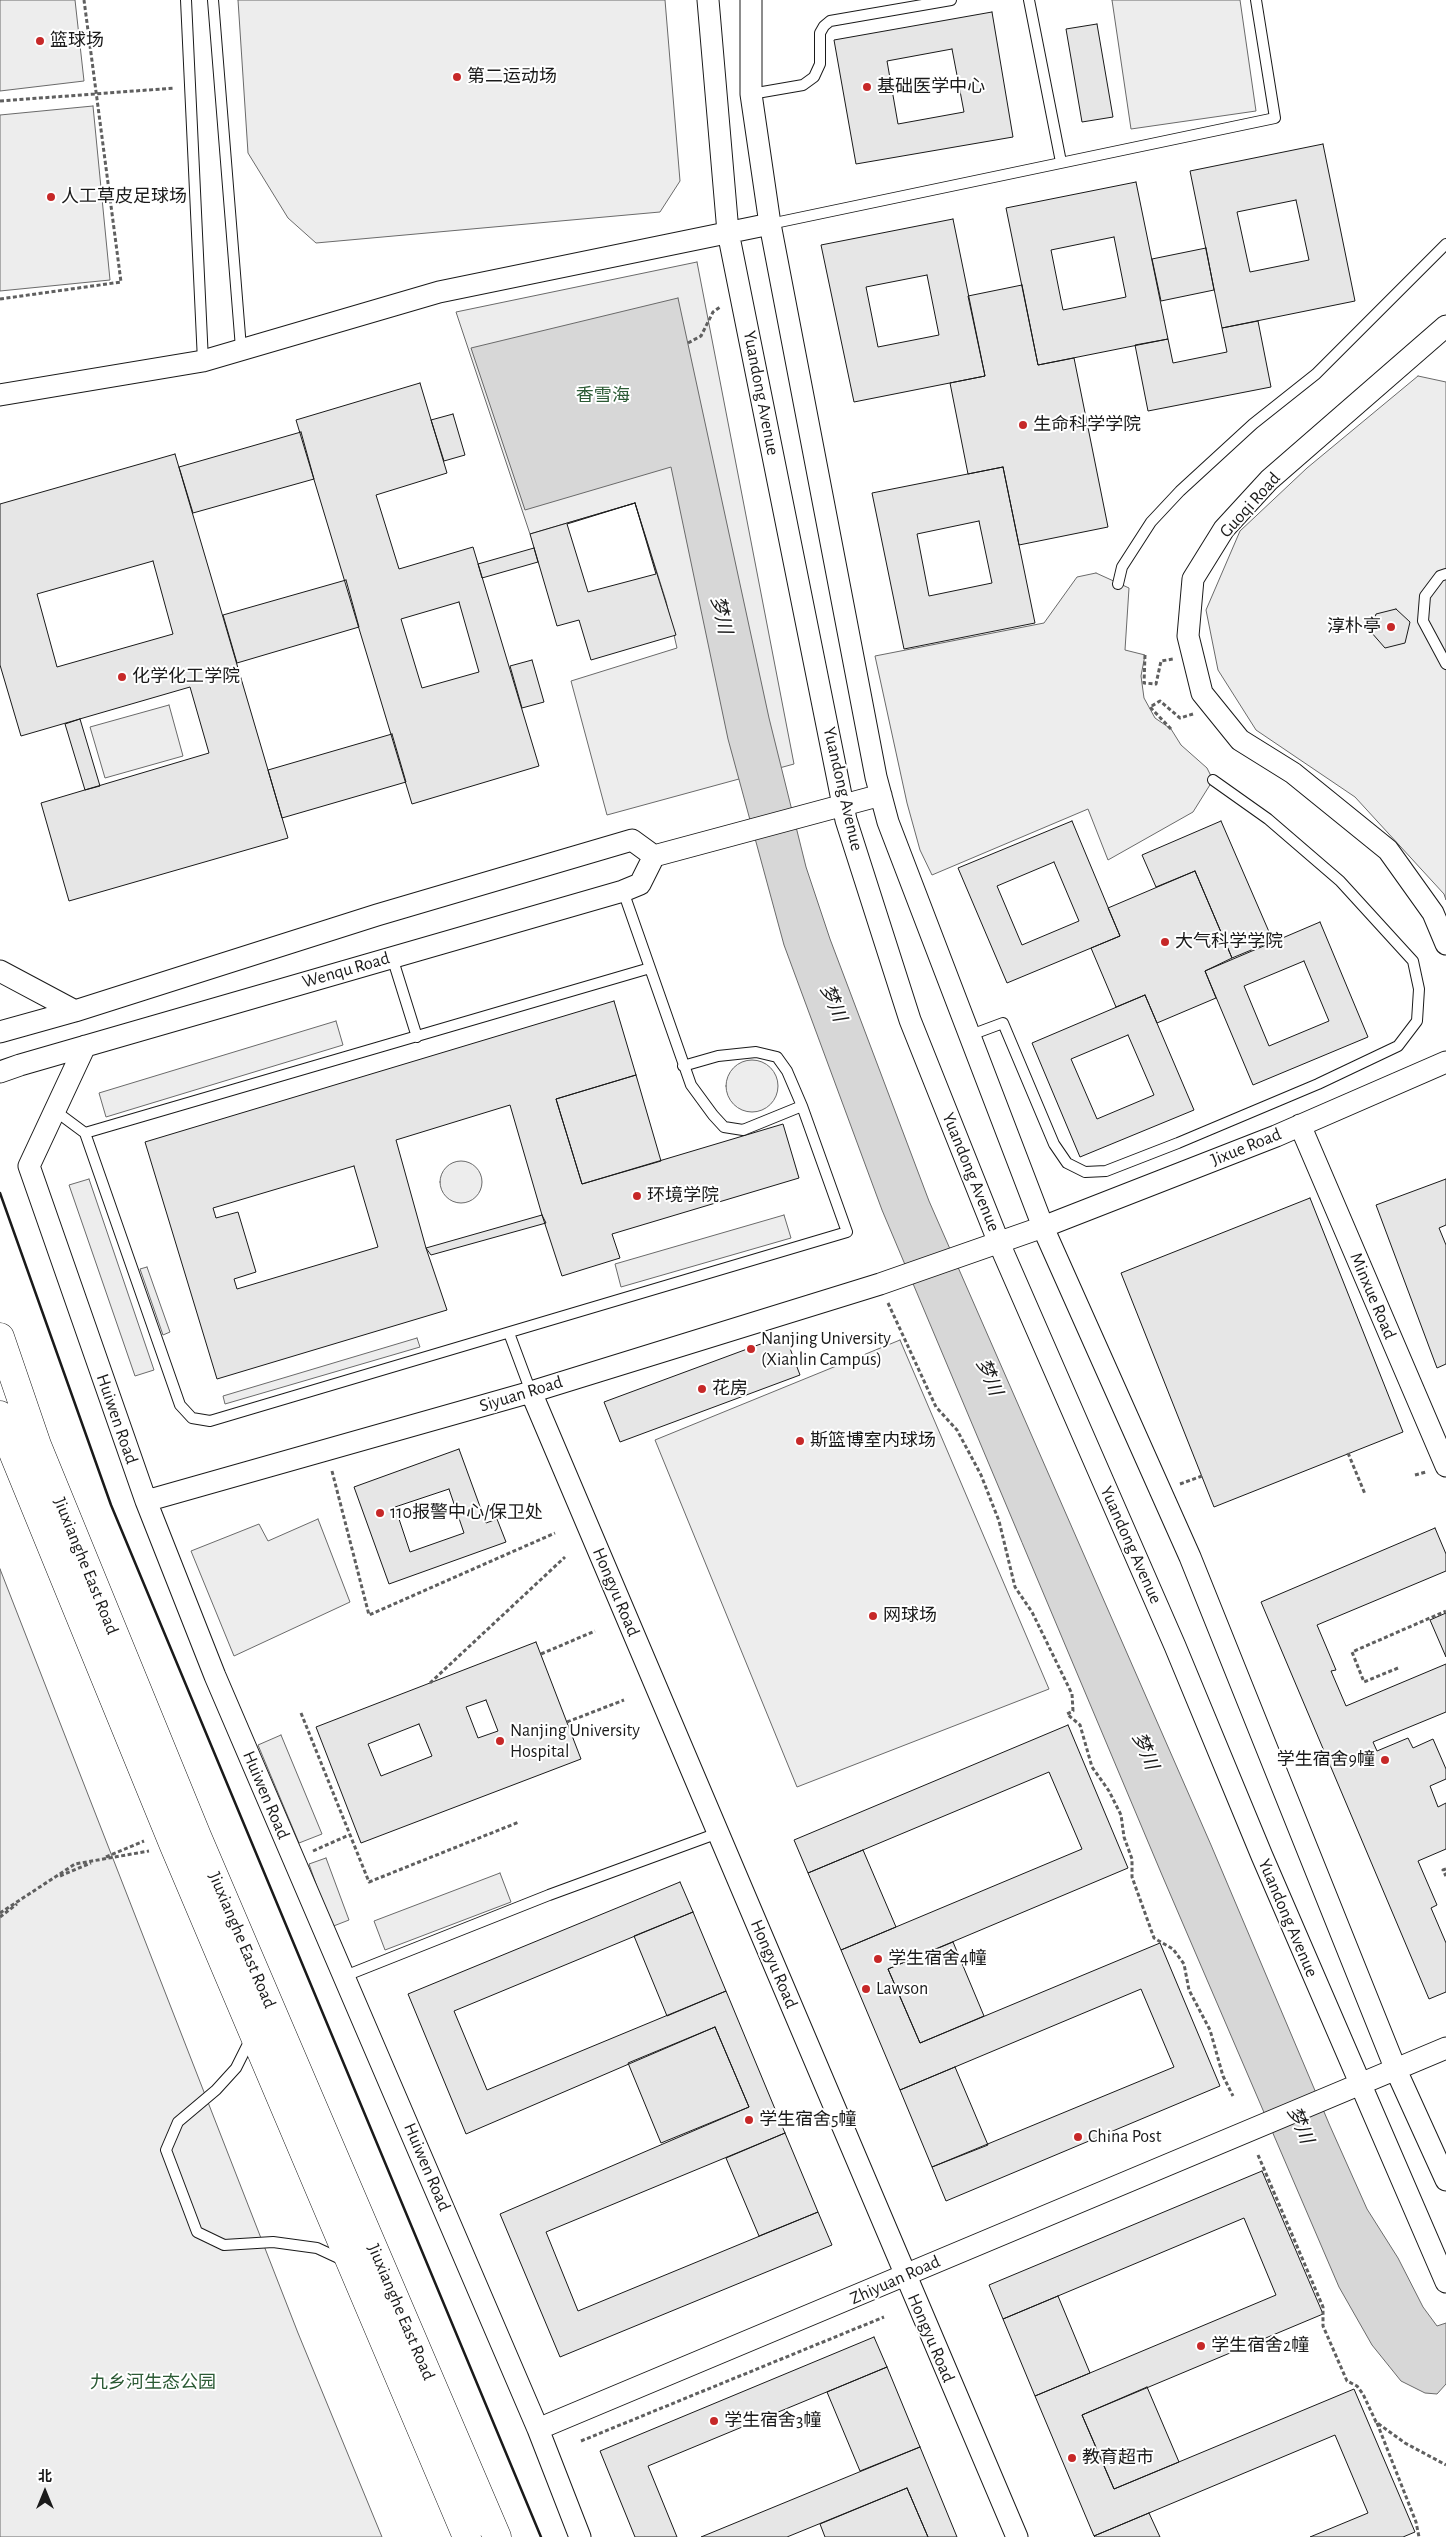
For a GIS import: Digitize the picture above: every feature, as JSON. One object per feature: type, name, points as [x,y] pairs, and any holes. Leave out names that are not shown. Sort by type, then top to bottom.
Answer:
[{"type":"main road","name":"Jiuxianghe East Road","points":[[0,1337],[37,1445],[197,1836],[497,2537]]},
{"type":"main road","name":"Jiuxianghe East Road","points":[[0,1414],[14,1455],[171,1839],[467,2537]]},
{"type":"street","name":"Yuandong Avenue","points":[[708,0],[728,232],[843,806],[910,1020],[999,1243],[1175,1646],[1360,2084],[1446,2282]]},
{"type":"street","name":"Yuandong Avenue","points":[[751,0],[751,94],[770,224],[881,795],[888,822],[968,1036],[1043,1228],[1190,1557],[1396,2070],[1446,2180]]},
{"type":"street","points":[[0,395],[202,361],[240,348],[439,292],[770,224]]},
{"type":"street","name":"Guoqi Road","points":[[1446,326],[1269,480],[1224,529],[1193,579],[1188,636],[1202,694],[1240,740],[1293,773],[1388,850],[1434,913],[1446,944]]},
{"type":"street","points":[[7,1031],[377,916],[632,840],[654,856],[881,795]]},
{"type":"street","name":"Wenqu Road","points":[[0,1072],[20,1064],[623,891],[640,884],[654,856]]},
{"type":"street","points":[[0,971],[75,1011]]},
{"type":"street","name":"Huiwen Road","points":[[85,1046],[28,1166],[146,1502],[215,1676],[538,2429],[580,2537]]},
{"type":"street","name":"Jixue Road","points":[[974,1252],[1043,1228],[1300,1125],[1446,1062]]},
{"type":"street","name":"Minxue Road","points":[[1300,1125],[1446,1466]]},
{"type":"street","name":"Siyuan Road","points":[[146,1502],[326,1449],[531,1392],[887,1282],[974,1252]]},
{"type":"street","name":"Hongyu Road","points":[[531,1392],[1017,2537]]},
{"type":"street","name":"Zhiyuan Road","points":[[538,2429],[1446,2048]]},
{"type":"lane","points":[[186,0],[202,361]]},
{"type":"lane","points":[[213,0],[240,348]]},
{"type":"lane","points":[[751,94],[803,85],[814,77],[820,64],[820,33],[830,21],[951,0]]},
{"type":"lane","points":[[1029,0],[1061,162]]},
{"type":"lane","points":[[770,224],[1275,118],[1256,0]]},
{"type":"lane","points":[[1118,584],[1122,567],[1151,522],[1180,490],[1253,424],[1316,374],[1446,244]]},
{"type":"lane","points":[[1446,574],[1440,576],[1425,596],[1423,621],[1446,664]]},
{"type":"lane","points":[[968,1036],[1003,1023],[1054,1144],[1067,1163],[1085,1172],[1106,1171],[1258,1110],[1398,1046],[1417,1021],[1419,989],[1413,961],[1340,881],[1268,819],[1213,780]]},
{"type":"lane","points":[[623,891],[691,1085],[724,1127],[743,1130],[802,1106]]},
{"type":"lane","points":[[392,957],[417,1036]]},
{"type":"lane","points":[[85,1133],[650,968]]},
{"type":"lane","points":[[53,1110],[85,1133],[180,1405],[192,1418],[210,1421],[847,1232],[802,1106],[787,1071],[777,1057],[756,1052],[718,1056],[683,1066]]},
{"type":"lane","points":[[509,1333],[531,1392]]},
{"type":"lane","points":[[345,1976],[549,1895],[718,1833]]},
{"type":"lane","points":[[253,2033],[236,2068],[216,2090],[178,2122],[166,2150],[197,2232],[224,2245],[273,2242],[318,2248],[352,2264]]},
{"type":"path","points":[[0,299],[121,282],[84,0]]},
{"type":"path","points":[[0,101],[97,92],[191,87]]},
{"type":"path","points":[[688,343],[701,336],[714,312],[740,292]]},
{"type":"path","points":[[1145,656],[1144,683],[1156,684],[1161,661],[1167,662],[1192,652]]},
{"type":"path","points":[[1171,729],[1150,707],[1160,701],[1180,718],[1191,715],[1210,703]]},
{"type":"path","points":[[887,1282],[936,1407],[957,1430],[981,1475],[998,1520],[1015,1587],[1032,1612],[1072,1694],[1073,1711],[1067,1714],[1080,1725],[1092,1767],[1110,1791],[1121,1815],[1124,1837],[1132,1858],[1132,1877],[1154,1938],[1173,1948],[1184,1964],[1189,1990],[1210,2030],[1223,2076],[1233,2096]]},
{"type":"path","points":[[326,1449],[369,1615],[555,1532]]},
{"type":"path","points":[[1348,1453],[1365,1494]]},
{"type":"path","points":[[430,1683],[564,1557]]},
{"type":"path","points":[[1398,1668],[1364,1682],[1352,1652],[1446,1611]]},
{"type":"path","points":[[541,1654],[595,1631]]},
{"type":"path","points":[[566,1722],[624,1700]]},
{"type":"path","points":[[301,1713],[369,1882],[519,1822]]},
{"type":"path","points":[[293,1859],[349,1835]]},
{"type":"path","points":[[0,1913],[75,1864],[171,1839]]},
{"type":"path","points":[[0,1917],[49,1880],[171,1839]]},
{"type":"path","points":[[1446,1869],[1443,1870],[1446,1876]]},
{"type":"path","points":[[1258,2155],[1323,2307],[1323,2326],[1347,2381],[1357,2386],[1363,2394],[1376,2422],[1416,2522],[1420,2537]]},
{"type":"path","points":[[581,2441],[884,2317]]},
{"type":"path","points":[[1376,2422],[1405,2443],[1446,2466]]},
{"type":"shaded area","name":"篮球场","points":[[0,0],[75,0],[84,81],[0,91]]},
{"type":"shaded area","name":"第二运动场","points":[[238,0],[665,0],[680,181],[660,212],[316,243],[288,218],[248,153]]},
{"type":"shaded area","points":[[1112,0],[1240,0],[1256,111],[1131,129]]},
{"type":"shaded area","name":"人工草皮足球场","points":[[93,106],[110,280],[0,291],[0,115]]},
{"type":"shaded area","name":"香雪海","points":[[697,262],[794,764],[607,815],[571,681],[677,648],[666,601],[635,503],[530,534],[456,312]]},
{"type":"shaded area","points":[[1418,376],[1446,382],[1446,900],[1444,894],[1355,797],[1256,730],[1218,670],[1206,610],[1240,531],[1307,468]]},
{"type":"shaded area","points":[[1096,573],[1129,588],[1125,650],[1145,655],[1141,676],[1144,698],[1155,718],[1171,729],[1181,745],[1207,768],[1213,780],[1193,812],[1108,860],[1088,809],[932,875],[920,850],[907,803],[875,656],[1044,623],[1077,577]]},
{"type":"shaded area","points":[[169,705],[183,756],[105,778],[90,727]]},
{"type":"shaded area","points":[[336,1021],[343,1045],[106,1117],[99,1093]]},
{"type":"shaded area","points":[[747,1060],[757,1060],[771,1067],[778,1081],[778,1091],[771,1105],[757,1112],[747,1112],[737,1108],[730,1101],[726,1091],[726,1081],[730,1071],[737,1064]]},
{"type":"shaded area","points":[[465,1161],[473,1164],[479,1170],[482,1182],[479,1194],[473,1200],[457,1203],[449,1200],[443,1194],[440,1178],[443,1170],[449,1164]]},
{"type":"shaded area","points":[[89,1179],[154,1370],[135,1376],[69,1185]]},
{"type":"shaded area","points":[[784,1215],[791,1238],[621,1287],[615,1264]]},
{"type":"shaded area","points":[[147,1267],[170,1332],[163,1335],[140,1269]]},
{"type":"shaded area","points":[[417,1338],[420,1347],[225,1404],[223,1396]]},
{"type":"shaded area","name":"网球场","points":[[900,1340],[1049,1689],[797,1787],[655,1440]]},
{"type":"shaded area","points":[[318,1519],[350,1602],[234,1656],[191,1551],[259,1524],[268,1541]]},
{"type":"shaded area","name":"九乡河生态公园","points":[[0,1569],[298,2333],[382,2537],[0,2537]]},
{"type":"shaded area","points":[[281,1735],[322,1834],[299,1843],[258,1745]]},
{"type":"shaded area","points":[[326,1858],[349,1920],[331,1927],[309,1864]]},
{"type":"shaded area","points":[[500,1873],[511,1902],[385,1950],[374,1921]]},
{"type":"water","name":"梦川","points":[[678,298],[769,718],[806,867],[830,939],[929,1201],[1211,1845],[1330,2126],[1367,2209],[1398,2258],[1423,2307],[1437,2326],[1446,2323],[1446,2384],[1437,2394],[1425,2393],[1401,2381],[1372,2345],[1339,2287],[1162,1875],[882,1210],[784,945],[728,739],[671,467],[525,510],[471,348]]},
{"type":"building","name":"基础医学中心","points":[[992,12],[1013,137],[856,164],[834,40]],"holes":[[[952,49],[964,112],[898,124],[887,61]]]},
{"type":"building","points":[[1097,24],[1113,117],[1082,122],[1066,29]]},
{"type":"building","points":[[1323,144],[1355,301],[1222,328],[1190,171]],"holes":[[[1296,200],[1309,260],[1250,272],[1237,212]]]},
{"type":"building","name":"生命科学学院","points":[[1136,182],[1168,339],[1038,365],[1006,208]],"holes":[[[1114,237],[1126,297],[1063,310],[1051,250]]]},
{"type":"building","points":[[953,219],[985,376],[854,402],[821,245]],"holes":[[[927,275],[939,335],[878,347],[866,287]]]},
{"type":"building","points":[[1206,248],[1214,290],[1161,301],[1152,259]]},
{"type":"building","name":"生命科学学院","points":[[1022,285],[1038,365],[1074,358],[1108,527],[1019,545],[1003,467],[968,474],[950,383],[985,376],[968,296]]},
{"type":"building","name":"生命科学学院","points":[[1258,321],[1271,387],[1148,411],[1135,345],[1168,339],[1173,363],[1227,352],[1222,328]]},
{"type":"building","points":[[420,383],[447,473],[376,495],[399,569],[473,547],[539,766],[412,804],[296,420]],"holes":[[[459,602],[479,672],[422,688],[401,619]]]},
{"type":"building","points":[[453,414],[465,455],[444,461],[431,420]]},
{"type":"building","points":[[301,432],[314,479],[193,513],[179,467]]},
{"type":"building","name":"化学化工学院","points":[[175,454],[288,838],[69,901],[41,803],[209,753],[190,687],[21,736],[0,665],[0,504]],"holes":[[[153,561],[173,634],[57,667],[37,594]]]},
{"type":"building","name":"生命科学学院","points":[[1003,467],[1035,623],[904,649],[872,493]],"holes":[[[979,521],[992,583],[929,596],[917,534]]]},
{"type":"building","points":[[635,503],[676,635],[591,660],[579,620],[557,626],[530,534]]},
{"type":"building","points":[[635,503],[656,574],[588,592],[567,524]]},
{"type":"building","points":[[534,548],[538,562],[482,578],[478,564]]},
{"type":"building","name":"化学化工学院","points":[[346,580],[359,627],[237,663],[223,615]]},
{"type":"building","name":"淳朴亭","points":[[1396,609],[1410,622],[1405,643],[1385,648],[1371,632],[1376,614]]},
{"type":"building","points":[[532,660],[544,702],[522,708],[510,666]]},
{"type":"building","points":[[80,719],[100,786],[85,790],[65,724]]},
{"type":"building","points":[[392,734],[406,782],[282,818],[268,770]]},
{"type":"building","points":[[1072,821],[1120,936],[1007,983],[958,868]],"holes":[[[1054,862],[1079,921],[1022,945],[997,886]]]},
{"type":"building","name":"大气科学学院","points":[[1221,821],[1273,941],[1232,958],[1195,871],[1156,887],[1142,855]]},
{"type":"building","name":"大气科学学院","points":[[1195,871],[1232,958],[1205,971],[1216,998],[1157,1023],[1145,995],[1116,1007],[1091,948],[1120,936],[1108,908]]},
{"type":"building","name":"大气科学学院","points":[[1320,922],[1368,1037],[1253,1085],[1205,971]],"holes":[[[1304,961],[1329,1021],[1269,1046],[1244,986]]]},
{"type":"building","name":"大气科学学院","points":[[1145,995],[1194,1110],[1080,1157],[1032,1043]],"holes":[[[1128,1035],[1154,1095],[1097,1119],[1071,1059]]]},
{"type":"building","name":"环境学院","points":[[614,1001],[636,1075],[556,1099],[582,1184],[783,1124],[799,1178],[612,1234],[620,1258],[562,1276],[510,1105],[396,1140],[426,1248],[447,1310],[217,1379],[145,1142]],"holes":[[[354,1166],[378,1247],[237,1289],[234,1279],[256,1272],[238,1212],[216,1218],[213,1208]]]},
{"type":"building","name":"环境学院","points":[[636,1075],[661,1161],[582,1184],[556,1099]]},
{"type":"building","points":[[1446,1179],[1446,1225],[1439,1228],[1446,1245],[1446,1364],[1437,1368],[1376,1205]]},
{"type":"building","points":[[1310,1198],[1403,1432],[1214,1507],[1121,1273]]},
{"type":"building","points":[[542,1215],[546,1223],[431,1255],[426,1248]]},
{"type":"building","name":"花房","points":[[785,1335],[800,1375],[620,1442],[604,1402]]},
{"type":"building","name":"110报警中心/保卫处","points":[[459,1449],[486,1523],[497,1519],[506,1542],[389,1584],[354,1487]],"holes":[[[449,1489],[464,1533],[410,1552],[395,1507]]]},
{"type":"building","name":"学生宿舍9幢","points":[[1435,1528],[1446,1554],[1446,1571],[1317,1625],[1336,1670],[1331,1671],[1346,1706],[1446,1664],[1446,1712],[1373,1742],[1377,1751],[1408,1738],[1413,1748],[1433,1739],[1446,1769],[1446,1779],[1430,1786],[1438,1807],[1446,1803],[1446,1849],[1418,1861],[1437,1905],[1431,1908],[1446,1943],[1446,1992],[1429,1999],[1261,1602]]},
{"type":"building","points":[[1446,1613],[1446,1657],[1430,1620]]},
{"type":"building","name":"Nanjing University Hospital","points":[[536,1642],[581,1759],[361,1843],[316,1727]],"holes":[[[486,1700],[498,1731],[478,1738],[466,1707]],[[419,1724],[432,1756],[381,1776],[368,1744]]]},
{"type":"building","name":"学生宿舍4幢","points":[[1068,1725],[1128,1868],[888,1969],[920,2043],[1160,1943],[1220,2086],[946,2201],[932,2167],[1174,2067],[1141,1989],[900,2090],[841,1950],[1082,1849],[1049,1772],[808,1873],[794,1840]]},
{"type":"building","points":[[863,1850],[896,1927],[841,1950],[808,1873]]},
{"type":"building","name":"学生宿舍5幢","points":[[680,1882],[693,1912],[454,2011],[487,2090],[726,1991],[785,2133],[546,2232],[578,2311],[818,2212],[832,2245],[560,2357],[500,2214],[749,2107],[715,2027],[466,2134],[408,1994]]},
{"type":"building","points":[[693,1912],[726,1991],[667,2016],[634,1936]]},
{"type":"building","points":[[953,1942],[984,2016],[920,2043],[888,1969]]},
{"type":"building","points":[[715,2027],[749,2107],[661,2143],[628,2063]]},
{"type":"building","points":[[955,2067],[988,2145],[932,2167],[900,2090]]},
{"type":"building","points":[[785,2133],[818,2212],[759,2236],[726,2158]]},
{"type":"building","name":"学生宿舍2幢","points":[[1262,2171],[1323,2314],[1082,2415],[1114,2489],[1354,2389],[1415,2532],[1403,2537],[1310,2537],[1368,2513],[1335,2435],[1094,2536],[1035,2396],[1276,2295],[1244,2218],[1003,2319],[989,2285]]},
{"type":"building","points":[[1058,2296],[1090,2373],[1035,2396],[1003,2319]]},
{"type":"building","name":"学生宿舍3幢","points":[[874,2337],[887,2367],[648,2466],[677,2537],[635,2537],[600,2451]]},
{"type":"building","points":[[887,2367],[920,2447],[860,2471],[827,2392]]},
{"type":"building","points":[[1147,2387],[1179,2462],[1114,2489],[1082,2415]]},
{"type":"building","name":"学生宿舍3幢","points":[[920,2447],[957,2537],[928,2537],[907,2488],[787,2537],[701,2537]]},
{"type":"building","points":[[907,2488],[928,2537],[825,2537],[820,2524]]},
{"type":"building","points":[[1149,2513],[1160,2537],[1094,2536]]},
{"type":"wall","points":[[0,1193],[111,1505],[541,2537]]},
{"type":"place","name":"篮球场","points":[[40,41]]},
{"type":"place","name":"第二运动场","points":[[457,77]]},
{"type":"place","name":"基础医学中心","points":[[867,87]]},
{"type":"place","name":"人工草皮足球场","points":[[51,197]]},
{"type":"place","name":"生命科学学院","points":[[1023,425]]},
{"type":"place","name":"淳朴亭","points":[[1391,627]]},
{"type":"place","name":"化学化工学院","points":[[122,677]]},
{"type":"place","name":"大气科学学院","points":[[1165,942]]},
{"type":"place","name":"环境学院","points":[[637,1196]]},
{"type":"place","name":"Nanjing University (Xianlin Campus)","points":[[751,1349]]},
{"type":"place","name":"花房","points":[[702,1389]]},
{"type":"place","name":"斯篮博室内球场","points":[[800,1441]]},
{"type":"place","name":"110报警中心/保卫处","points":[[380,1513]]},
{"type":"place","name":"网球场","points":[[873,1616]]},
{"type":"place","name":"Nanjing University Hospital","points":[[500,1741]]},
{"type":"place","name":"学生宿舍9幢","points":[[1385,1760]]},
{"type":"place","name":"学生宿舍4幢","points":[[878,1959]]},
{"type":"place","name":"Lawson","points":[[866,1989]]},
{"type":"place","name":"学生宿舍5幢","points":[[749,2120]]},
{"type":"place","name":"China Post","points":[[1078,2137]]},
{"type":"place","name":"学生宿舍2幢","points":[[1201,2346]]},
{"type":"place","name":"学生宿舍3幢","points":[[714,2421]]},
{"type":"place","name":"教育超市","points":[[1072,2458]]}]
